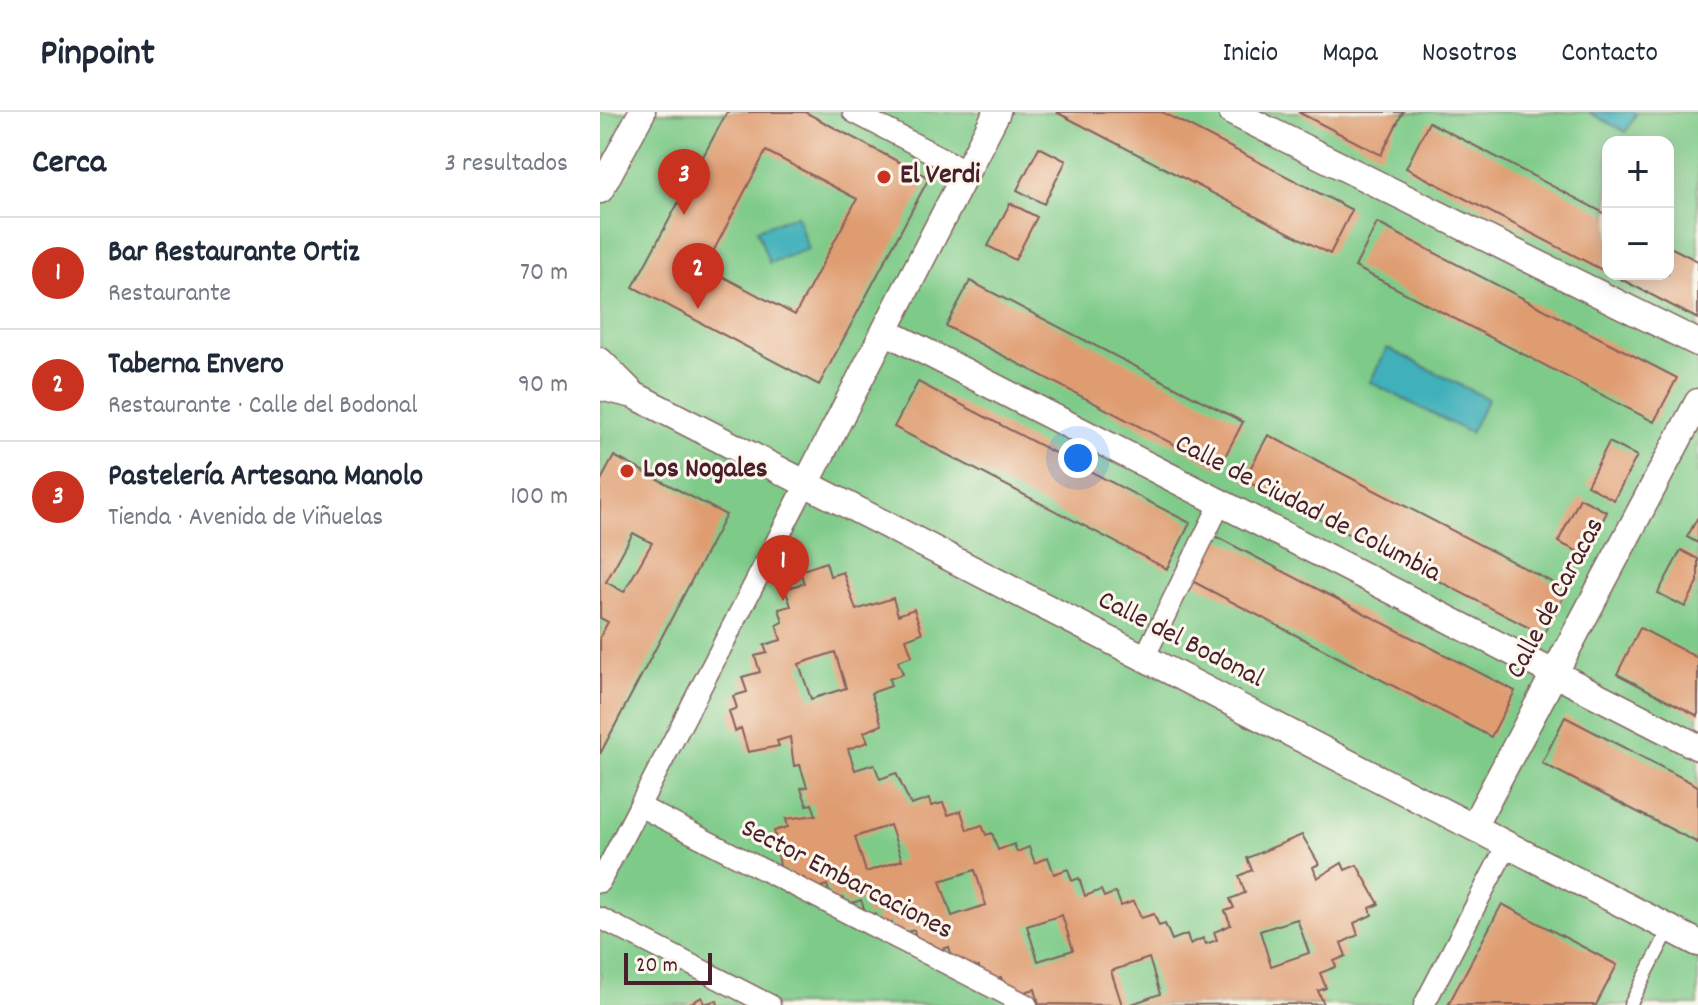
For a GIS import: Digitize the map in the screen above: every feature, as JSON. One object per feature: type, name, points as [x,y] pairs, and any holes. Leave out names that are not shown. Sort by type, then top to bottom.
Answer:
[{"type":"street","points":[[600,190],[642,112]]},
{"type":"street","points":[[853,112],[967,171]]},
{"type":"street","points":[[600,882],[887,332],[997,112]]},
{"type":"street","points":[[1232,112],[1391,188],[1698,343]]},
{"type":"street","name":"Calle de Ciudad de Columbia","points":[[887,332],[1698,747]]},
{"type":"street","name":"Calle del Bodonal","points":[[600,361],[634,395]]},
{"type":"street","name":"Calle del Bodonal","points":[[600,387],[634,395],[1698,943]]},
{"type":"street","name":"Calle de Caracas","points":[[1473,827],[1698,402]]},
{"type":"street","points":[[1144,658],[1221,502]]},
{"type":"street","name":"Sector Embarcaciones","points":[[639,806],[1027,1005]]},
{"type":"street","points":[[1424,1005],[1508,843]]},
{"type":"street","points":[[600,918],[770,1005]]},
{"type":"lane","points":[[1630,1005],[1670,928]]},
{"type":"green space","points":[[600,112],[1698,112],[1698,1005],[600,1005]]},
{"type":"water","points":[[1588,112],[1637,112],[1626,132]]},
{"type":"water","points":[[797,215],[808,249],[769,263],[757,229]]},
{"type":"water","points":[[1387,348],[1488,399],[1470,433],[1370,382]]},
{"type":"building","points":[[727,112],[805,112],[929,178],[819,385],[633,287]],"holes":[[[766,151],[857,199],[795,315],[705,267]]]},
{"type":"building","points":[[1056,112],[1162,112],[1352,210],[1330,254]]},
{"type":"building","points":[[1298,112],[1403,112],[1381,155]]},
{"type":"building","points":[[1429,122],[1602,212],[1602,270],[1406,168]]},
{"type":"building","points":[[1039,147],[1066,161],[1044,204],[1017,190]]},
{"type":"building","points":[[1010,203],[1037,217],[1015,260],[988,246]]},
{"type":"building","points":[[1377,223],[1677,378],[1654,422],[1355,267]]},
{"type":"building","points":[[1674,249],[1698,261],[1698,319],[1623,280],[1674,280]]},
{"type":"building","points":[[970,281],[1243,422],[1219,468],[946,326]]},
{"type":"building","points":[[918,382],[1190,523],[1167,569],[894,427]]},
{"type":"building","points":[[1268,435],[1567,590],[1543,635],[1244,480]]},
{"type":"building","points":[[1609,442],[1637,456],[1614,500],[1587,485]]},
{"type":"building","points":[[614,456],[726,515],[600,754],[600,637],[608,622],[600,618],[600,482]],"holes":[[[633,533],[652,543],[624,592],[606,582]]]},
{"type":"building","points":[[1580,498],[1607,512],[1585,555],[1558,542]]},
{"type":"building","points":[[1698,517],[1698,543],[1687,537]]},
{"type":"building","points":[[1215,536],[1515,691],[1491,737],[1192,581]]},
{"type":"building","points":[[1681,550],[1698,559],[1698,582],[1685,607],[1658,593]]},
{"type":"building","points":[[826,562],[830,576],[843,572],[856,610],[893,598],[898,615],[914,609],[922,633],[906,639],[912,656],[898,661],[903,674],[889,679],[891,686],[871,693],[882,725],[864,732],[868,742],[848,749],[855,770],[874,764],[880,779],[896,773],[911,805],[929,799],[931,806],[943,803],[948,815],[961,811],[967,830],[982,825],[986,835],[992,833],[998,850],[1014,844],[1017,852],[1029,847],[1035,863],[1048,857],[1054,874],[1068,869],[1072,881],[1079,878],[1085,896],[1101,890],[1104,897],[1116,892],[1121,906],[1134,901],[1141,918],[1154,914],[1159,926],[1165,924],[1172,940],[1187,934],[1190,944],[1203,938],[1206,944],[1217,940],[1214,932],[1231,925],[1225,911],[1234,908],[1230,899],[1245,893],[1239,876],[1252,870],[1247,858],[1302,835],[1319,864],[1313,867],[1317,878],[1342,863],[1345,870],[1357,865],[1379,904],[1370,908],[1372,915],[1354,923],[1358,935],[1341,943],[1346,956],[1334,961],[1336,967],[1320,973],[1326,988],[1318,991],[1324,1004],[1129,1005],[1160,994],[1149,958],[1111,971],[1122,1005],[1039,1004],[1035,989],[1017,994],[1016,988],[1004,991],[1001,977],[982,982],[979,967],[964,971],[961,959],[953,961],[949,947],[932,952],[930,943],[918,946],[914,930],[895,935],[892,923],[878,927],[875,914],[867,917],[861,900],[846,905],[844,898],[832,901],[827,885],[808,891],[804,878],[791,883],[787,870],[781,872],[774,831],[788,827],[786,819],[816,815],[812,804],[807,805],[801,788],[807,787],[800,765],[794,766],[790,737],[777,741],[779,746],[748,752],[741,728],[735,731],[729,711],[737,708],[733,696],[747,692],[742,677],[760,672],[755,656],[767,653],[764,645],[781,640],[777,625],[783,622],[779,609],[791,606],[785,589],[804,583],[800,571]],"holes":[[[835,652],[846,688],[811,699],[799,664]],[[890,825],[902,860],[866,872],[855,837]],[[975,870],[986,905],[952,916],[940,881]],[[1062,915],[1073,950],[1038,961],[1027,926]],[[1297,919],[1309,953],[1271,966],[1260,931]]]},
{"type":"building","points":[[1640,628],[1698,658],[1698,716],[1617,674]]},
{"type":"building","points":[[1565,717],[1698,786],[1698,843],[1542,763]]},
{"type":"building","points":[[1502,904],[1617,965],[1596,1005],[1448,1005]]},
{"type":"building","points":[[702,997],[704,1004],[717,1000],[718,1005],[687,1005]]},
{"type":"place","name":"El Verdi","points":[[884,177]]},
{"type":"place","name":"Pastelería Artesana Manolo","points":[[684,215]]},
{"type":"place","name":"Taberna Envero","points":[[698,309]]},
{"type":"place","name":"Los Nogales","points":[[627,471]]},
{"type":"place","name":"Bar Restaurante Ortiz","points":[[783,601]]}]
